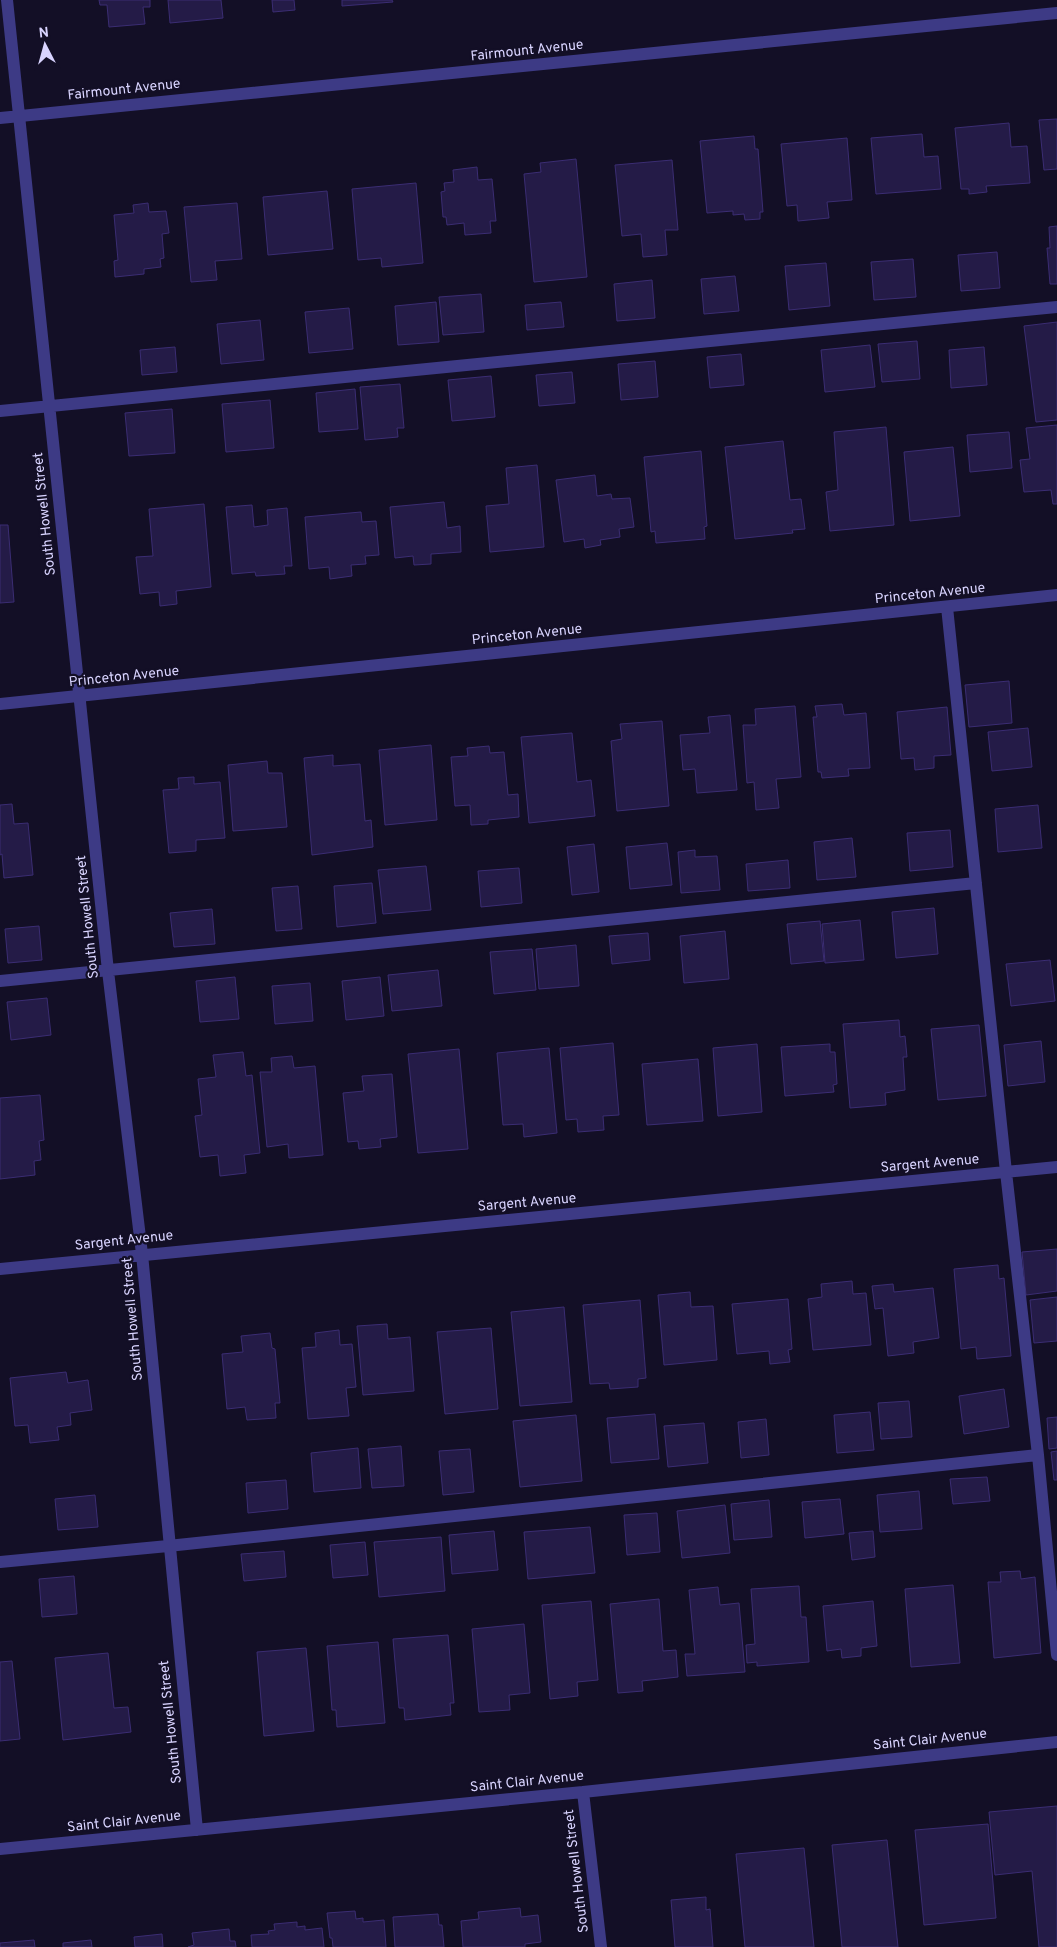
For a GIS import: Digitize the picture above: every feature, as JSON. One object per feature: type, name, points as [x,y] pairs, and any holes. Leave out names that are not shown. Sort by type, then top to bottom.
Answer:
[{"type":"street","name":"South Howell Street","points":[[7,0],[108,971],[142,1254],[196,1830]]},
{"type":"street","name":"Fairmount Avenue","points":[[0,118],[1057,14]]},
{"type":"street","points":[[0,411],[1057,307]]},
{"type":"street","name":"Princeton Avenue","points":[[0,704],[1057,596]]},
{"type":"street","points":[[947,607],[1006,1172],[1038,1455],[1057,1655]]},
{"type":"street","points":[[0,981],[976,883]]},
{"type":"street","name":"Sargent Avenue","points":[[0,1269],[1057,1167]]},
{"type":"street","points":[[0,1562],[1038,1455]]},
{"type":"street","name":"Saint Clair Avenue","points":[[0,1850],[583,1792],[1057,1742]]},
{"type":"street","name":"South Howell Street","points":[[583,1792],[601,1947]]},
{"type":"building","points":[[99,0],[150,0],[150,7],[143,7],[145,24],[109,27],[107,5],[100,5]]},
{"type":"building","points":[[168,0],[221,0],[223,18],[170,23]]},
{"type":"building","points":[[272,0],[294,0],[295,10],[273,12]]},
{"type":"building","points":[[342,0],[392,0],[393,2],[342,6]]},
{"type":"building","points":[[1057,119],[1057,169],[1044,170],[1039,120]]},
{"type":"building","points":[[1009,123],[1011,147],[1027,146],[1030,183],[986,186],[987,192],[969,194],[969,189],[961,189],[955,128]]},
{"type":"building","points":[[922,134],[924,157],[938,156],[941,189],[876,194],[871,138]]},
{"type":"building","points":[[754,136],[755,149],[758,149],[763,212],[760,212],[760,219],[745,220],[744,214],[733,215],[733,211],[707,213],[700,141]]},
{"type":"building","points":[[847,138],[852,200],[827,202],[829,218],[798,221],[797,205],[787,206],[781,144]]},
{"type":"building","points":[[576,159],[587,277],[534,282],[524,174],[541,172],[540,163]]},
{"type":"building","points":[[672,160],[678,230],[665,230],[667,255],[643,257],[641,234],[622,236],[615,165]]},
{"type":"building","points":[[477,167],[478,180],[492,179],[496,221],[490,221],[491,233],[465,235],[464,223],[447,225],[446,217],[443,217],[441,192],[445,191],[444,183],[454,182],[453,170]]},
{"type":"building","points":[[416,183],[423,263],[382,267],[381,258],[358,260],[352,189]]},
{"type":"building","points":[[327,191],[333,249],[268,255],[263,197]]},
{"type":"building","points":[[148,203],[149,212],[166,211],[169,233],[162,234],[164,258],[160,259],[161,267],[144,269],[144,274],[115,277],[114,261],[118,260],[114,215],[134,213],[133,205]]},
{"type":"building","points":[[237,203],[242,259],[215,261],[217,280],[191,282],[184,207]]},
{"type":"building","points":[[1057,226],[1057,284],[1050,284],[1047,248],[1050,248],[1049,227]]},
{"type":"building","points":[[997,252],[1000,288],[961,291],[958,255]]},
{"type":"building","points":[[913,259],[916,297],[874,300],[871,262]]},
{"type":"building","points":[[826,263],[830,306],[789,310],[785,266]]},
{"type":"building","points":[[735,276],[739,311],[704,314],[701,279]]},
{"type":"building","points":[[652,280],[655,318],[617,321],[614,284]]},
{"type":"building","points":[[481,294],[484,332],[443,335],[439,297]]},
{"type":"building","points":[[436,302],[439,342],[398,345],[395,306]]},
{"type":"building","points":[[561,302],[564,327],[527,330],[525,305]]},
{"type":"building","points":[[349,308],[353,349],[309,353],[305,312]]},
{"type":"building","points":[[260,320],[264,360],[221,364],[217,324]]},
{"type":"building","points":[[1057,322],[1057,420],[1036,422],[1024,326]]},
{"type":"building","points":[[917,341],[920,379],[882,382],[878,344]]},
{"type":"building","points":[[870,345],[875,387],[825,392],[821,350]]},
{"type":"building","points":[[175,347],[177,372],[142,375],[140,350]]},
{"type":"building","points":[[984,347],[987,385],[951,388],[949,350]]},
{"type":"building","points":[[741,354],[744,385],[710,388],[707,357]]},
{"type":"building","points":[[655,361],[658,397],[621,400],[618,364]]},
{"type":"building","points":[[572,372],[575,403],[539,406],[536,375]]},
{"type":"building","points":[[491,376],[495,417],[452,421],[448,380]]},
{"type":"building","points":[[400,384],[404,428],[397,428],[398,437],[365,440],[360,387]]},
{"type":"building","points":[[355,389],[358,429],[319,432],[316,393]]},
{"type":"building","points":[[270,400],[274,448],[226,452],[222,404]]},
{"type":"building","points":[[172,409],[175,453],[129,456],[125,413]]},
{"type":"building","points":[[1057,425],[1057,504],[1053,504],[1051,490],[1024,492],[1020,460],[1030,459],[1026,428]]},
{"type":"building","points":[[886,427],[894,525],[830,531],[826,492],[838,490],[834,432]]},
{"type":"building","points":[[1009,432],[1012,468],[970,472],[967,435]]},
{"type":"building","points":[[783,441],[790,500],[801,499],[805,529],[792,530],[793,533],[735,539],[725,447]]},
{"type":"building","points":[[953,447],[960,516],[910,521],[904,452]]},
{"type":"building","points":[[701,451],[707,526],[704,527],[705,539],[656,543],[655,531],[651,532],[644,457]]},
{"type":"building","points":[[537,465],[544,547],[490,552],[486,506],[509,504],[506,468]]},
{"type":"building","points":[[595,475],[597,496],[611,494],[612,499],[630,498],[634,527],[619,529],[620,537],[600,540],[601,545],[585,548],[584,539],[564,542],[556,480]]},
{"type":"building","points":[[444,502],[447,528],[460,526],[461,552],[431,554],[431,564],[414,565],[413,556],[395,558],[390,507]]},
{"type":"building","points":[[204,504],[211,587],[176,591],[177,604],[160,606],[159,592],[140,594],[136,557],[153,556],[149,509]]},
{"type":"building","points":[[252,505],[254,527],[268,525],[267,510],[287,508],[292,566],[284,566],[285,574],[256,576],[255,572],[232,574],[226,507]]},
{"type":"building","points":[[361,512],[362,522],[376,521],[379,555],[365,556],[366,564],[351,565],[352,576],[330,579],[329,567],[309,569],[305,517]]},
{"type":"building","points":[[0,525],[8,525],[14,602],[0,603]]},
{"type":"building","points":[[1009,681],[1012,723],[969,727],[965,685]]},
{"type":"building","points":[[842,704],[844,715],[866,713],[870,768],[848,769],[849,776],[822,778],[821,772],[818,772],[813,717],[817,717],[815,706]]},
{"type":"building","points":[[795,706],[801,777],[776,779],[779,808],[756,810],[754,782],[747,783],[743,725],[756,725],[755,709]]},
{"type":"building","points":[[947,707],[951,755],[934,756],[934,768],[915,770],[914,758],[901,759],[897,712]]},
{"type":"building","points":[[730,715],[737,790],[697,793],[695,769],[683,770],[680,735],[710,733],[708,717]]},
{"type":"building","points":[[662,721],[669,806],[617,811],[611,741],[622,739],[620,724]]},
{"type":"building","points":[[1028,728],[1032,767],[992,771],[988,732]]},
{"type":"building","points":[[572,733],[577,782],[591,780],[595,816],[529,823],[521,737]]},
{"type":"building","points":[[431,745],[437,820],[385,825],[379,750]]},
{"type":"building","points":[[489,746],[490,753],[504,752],[508,795],[518,794],[519,817],[488,820],[488,824],[471,825],[470,805],[455,806],[451,757],[468,756],[467,748]]},
{"type":"building","points":[[333,755],[333,766],[360,764],[365,821],[371,820],[373,847],[312,855],[304,758]]},
{"type":"building","points":[[267,761],[268,773],[282,773],[287,827],[233,831],[228,765]]},
{"type":"building","points":[[194,777],[194,784],[220,782],[225,838],[196,840],[196,851],[169,853],[163,790],[179,789],[178,778]]},
{"type":"building","points":[[12,804],[14,824],[28,823],[33,875],[4,878],[2,854],[0,855],[0,805]]},
{"type":"building","points":[[1038,805],[1042,848],[998,852],[995,809]]},
{"type":"building","points":[[950,830],[953,867],[910,871],[907,833]]},
{"type":"building","points":[[852,838],[856,877],[817,880],[814,842]]},
{"type":"building","points":[[667,843],[672,885],[630,889],[626,847]]},
{"type":"building","points":[[594,844],[599,892],[572,895],[567,847]]},
{"type":"building","points":[[695,850],[695,857],[717,856],[720,890],[681,893],[678,852]]},
{"type":"building","points":[[788,860],[790,888],[748,891],[746,864]]},
{"type":"building","points":[[426,866],[431,910],[383,914],[378,870]]},
{"type":"building","points":[[519,868],[522,903],[481,907],[478,871]]},
{"type":"building","points":[[372,883],[376,923],[337,927],[334,886]]},
{"type":"building","points":[[298,886],[302,929],[276,931],[272,888]]},
{"type":"building","points":[[934,908],[938,954],[896,958],[892,912]]},
{"type":"building","points":[[212,909],[215,944],[174,947],[170,913]]},
{"type":"building","points":[[860,920],[864,960],[825,963],[822,924]]},
{"type":"building","points":[[820,921],[824,961],[791,964],[787,924]]},
{"type":"building","points":[[39,926],[42,960],[8,963],[5,929]]},
{"type":"building","points":[[725,931],[729,979],[684,983],[680,936]]},
{"type":"building","points":[[648,933],[650,960],[612,964],[609,936]]},
{"type":"building","points":[[576,945],[579,986],[539,989],[536,949]]},
{"type":"building","points":[[532,949],[536,990],[494,994],[490,952]]},
{"type":"building","points":[[1050,960],[1055,1001],[1011,1006],[1006,964]]},
{"type":"building","points":[[438,970],[442,1006],[392,1011],[388,975]]},
{"type":"building","points":[[235,977],[239,1019],[200,1022],[196,981]]},
{"type":"building","points":[[380,977],[384,1016],[346,1020],[342,981]]},
{"type":"building","points":[[310,983],[313,1021],[275,1024],[272,986]]},
{"type":"building","points":[[47,998],[51,1035],[11,1040],[7,1002]]},
{"type":"building","points":[[899,1020],[900,1037],[905,1036],[907,1057],[903,1057],[905,1090],[885,1093],[886,1105],[850,1108],[843,1024]]},
{"type":"building","points":[[979,1025],[986,1096],[938,1100],[931,1029]]},
{"type":"building","points":[[1041,1041],[1045,1082],[1008,1086],[1004,1045]]},
{"type":"building","points":[[613,1043],[619,1115],[603,1116],[604,1130],[578,1132],[577,1119],[566,1120],[560,1048]]},
{"type":"building","points":[[757,1044],[762,1112],[718,1116],[713,1048]]},
{"type":"building","points":[[830,1044],[830,1052],[835,1052],[837,1084],[833,1085],[834,1092],[785,1096],[781,1047]]},
{"type":"building","points":[[549,1048],[557,1133],[524,1137],[523,1124],[503,1125],[497,1053]]},
{"type":"building","points":[[459,1049],[468,1149],[418,1153],[408,1054]]},
{"type":"building","points":[[243,1052],[246,1076],[252,1075],[260,1153],[244,1155],[246,1173],[220,1176],[218,1155],[200,1157],[195,1116],[202,1115],[198,1079],[216,1077],[213,1055]]},
{"type":"building","points":[[292,1056],[294,1068],[315,1066],[323,1155],[289,1158],[288,1144],[267,1147],[260,1072],[272,1072],[271,1058]]},
{"type":"building","points":[[698,1059],[703,1121],[647,1125],[642,1064]]},
{"type":"building","points":[[392,1074],[397,1137],[380,1139],[381,1147],[359,1149],[358,1141],[348,1142],[343,1093],[364,1091],[362,1076]]},
{"type":"building","points":[[40,1095],[44,1140],[39,1141],[41,1160],[34,1161],[35,1175],[0,1179],[0,1098]]},
{"type":"building","points":[[1057,1249],[1057,1291],[1026,1295],[1022,1252]]},
{"type":"building","points":[[998,1265],[999,1279],[1004,1278],[1011,1356],[977,1359],[976,1347],[961,1349],[954,1269]]},
{"type":"building","points":[[852,1281],[853,1294],[866,1293],[871,1345],[813,1350],[808,1299],[822,1297],[821,1284]]},
{"type":"building","points":[[893,1284],[894,1292],[933,1288],[939,1338],[913,1342],[914,1353],[888,1356],[883,1308],[875,1309],[872,1286]]},
{"type":"building","points":[[690,1292],[691,1307],[713,1306],[717,1360],[664,1365],[658,1295]]},
{"type":"building","points":[[1057,1297],[1057,1341],[1034,1343],[1030,1300]]},
{"type":"building","points":[[788,1299],[792,1349],[788,1350],[790,1362],[770,1364],[769,1351],[737,1354],[732,1304]]},
{"type":"building","points":[[640,1300],[646,1378],[638,1379],[638,1387],[610,1389],[609,1383],[590,1384],[583,1305]]},
{"type":"building","points":[[564,1307],[572,1402],[520,1406],[511,1312]]},
{"type":"building","points":[[387,1324],[388,1339],[410,1337],[414,1391],[363,1395],[357,1326]]},
{"type":"building","points":[[491,1328],[498,1409],[445,1414],[437,1332]]},
{"type":"building","points":[[339,1330],[340,1345],[352,1344],[356,1387],[346,1388],[349,1416],[308,1419],[302,1348],[316,1347],[315,1333]]},
{"type":"building","points":[[270,1333],[272,1348],[275,1349],[280,1403],[275,1403],[276,1418],[247,1420],[245,1407],[227,1409],[222,1354],[243,1352],[241,1336]]},
{"type":"building","points":[[66,1372],[68,1383],[88,1380],[92,1410],[70,1413],[71,1425],[57,1427],[59,1440],[30,1443],[28,1425],[15,1426],[10,1378]]},
{"type":"building","points":[[1004,1389],[1009,1427],[964,1434],[959,1396]]},
{"type":"building","points":[[909,1401],[912,1437],[881,1439],[878,1403]]},
{"type":"building","points":[[870,1412],[874,1450],[837,1453],[834,1415]]},
{"type":"building","points":[[655,1414],[659,1459],[611,1463],[607,1418]]},
{"type":"building","points":[[576,1415],[582,1481],[520,1487],[513,1421]]},
{"type":"building","points":[[1057,1417],[1057,1448],[1049,1449],[1047,1418]]},
{"type":"building","points":[[766,1419],[769,1455],[741,1458],[738,1422]]},
{"type":"building","points":[[704,1423],[708,1463],[668,1467],[664,1426]]},
{"type":"building","points":[[401,1446],[404,1486],[372,1488],[368,1449]]},
{"type":"building","points":[[358,1448],[361,1488],[314,1492],[311,1453]]},
{"type":"building","points":[[470,1449],[474,1492],[443,1495],[439,1451]]},
{"type":"building","points":[[1057,1451],[1057,1480],[1054,1480],[1051,1452]]},
{"type":"building","points":[[987,1477],[990,1501],[953,1504],[950,1479]]},
{"type":"building","points":[[286,1480],[288,1509],[248,1513],[246,1483]]},
{"type":"building","points":[[919,1491],[922,1529],[880,1532],[877,1495]]},
{"type":"building","points":[[95,1495],[98,1527],[58,1530],[55,1499]]},
{"type":"building","points":[[840,1499],[844,1534],[805,1538],[802,1502]]},
{"type":"building","points":[[769,1500],[772,1537],[734,1540],[731,1504]]},
{"type":"building","points":[[725,1505],[730,1553],[682,1558],[677,1511]]},
{"type":"building","points":[[657,1513],[660,1552],[627,1555],[624,1515]]},
{"type":"building","points":[[590,1527],[595,1573],[528,1579],[524,1532]]},
{"type":"building","points":[[494,1531],[498,1570],[452,1574],[449,1535]]},
{"type":"building","points":[[873,1531],[875,1557],[852,1560],[849,1533]]},
{"type":"building","points":[[441,1537],[445,1591],[379,1597],[374,1542]]},
{"type":"building","points":[[365,1542],[368,1575],[333,1578],[330,1545]]},
{"type":"building","points":[[284,1551],[286,1577],[244,1581],[241,1554]]},
{"type":"building","points":[[1020,1571],[1021,1579],[1035,1577],[1041,1653],[994,1658],[988,1582],[1001,1582],[1000,1572]]},
{"type":"building","points":[[74,1576],[77,1614],[42,1617],[39,1579]]},
{"type":"building","points":[[953,1585],[960,1663],[911,1667],[905,1589]]},
{"type":"building","points":[[799,1586],[801,1617],[806,1617],[809,1662],[757,1666],[757,1662],[747,1663],[746,1645],[755,1644],[751,1589]]},
{"type":"building","points":[[718,1587],[720,1605],[739,1603],[745,1672],[687,1676],[685,1654],[695,1654],[689,1590]]},
{"type":"building","points":[[659,1599],[663,1651],[676,1650],[678,1677],[642,1681],[643,1691],[618,1693],[610,1604]]},
{"type":"building","points":[[591,1601],[598,1680],[577,1682],[578,1696],[550,1699],[542,1605]]},
{"type":"building","points":[[873,1601],[877,1646],[861,1648],[861,1656],[842,1658],[841,1649],[827,1651],[823,1606]]},
{"type":"building","points":[[524,1624],[530,1693],[509,1695],[510,1710],[479,1712],[472,1629]]},
{"type":"building","points":[[448,1635],[454,1703],[450,1703],[451,1715],[405,1720],[404,1708],[399,1708],[393,1639]]},
{"type":"building","points":[[378,1642],[385,1723],[337,1727],[336,1710],[332,1710],[327,1646]]},
{"type":"building","points":[[306,1648],[314,1731],[264,1736],[257,1652]]},
{"type":"building","points":[[108,1653],[114,1708],[128,1707],[131,1732],[63,1740],[55,1658]]},
{"type":"building","points":[[12,1661],[20,1739],[0,1741],[0,1662]]},
{"type":"building","points":[[1057,1806],[1057,1947],[1039,1947],[1032,1871],[995,1875],[989,1812]]},
{"type":"building","points":[[988,1824],[996,1918],[924,1925],[915,1830]]},
{"type":"building","points":[[887,1840],[898,1947],[842,1947],[832,1845]]},
{"type":"building","points":[[804,1848],[814,1947],[745,1947],[736,1854]]},
{"type":"building","points":[[706,1897],[706,1910],[710,1909],[713,1947],[675,1947],[671,1900]]},
{"type":"building","points":[[520,1908],[521,1917],[538,1915],[541,1942],[525,1944],[525,1947],[463,1947],[461,1921],[479,1919],[478,1912]]},
{"type":"building","points":[[355,1911],[356,1919],[363,1918],[363,1922],[384,1920],[386,1947],[333,1947],[327,1913]]},
{"type":"building","points":[[438,1914],[439,1925],[442,1925],[444,1947],[395,1947],[393,1917]]},
{"type":"building","points":[[297,1922],[297,1927],[305,1926],[305,1930],[322,1928],[324,1947],[252,1947],[251,1935],[269,1934],[268,1931],[275,1930],[274,1924]]},
{"type":"building","points":[[229,1929],[230,1941],[235,1941],[236,1947],[188,1947],[194,1945],[192,1933]]},
{"type":"building","points":[[162,1934],[163,1947],[135,1947],[134,1937]]},
{"type":"building","points":[[34,1940],[35,1947],[0,1947],[0,1943]]},
{"type":"building","points":[[91,1940],[92,1947],[63,1947],[63,1943]]}]
